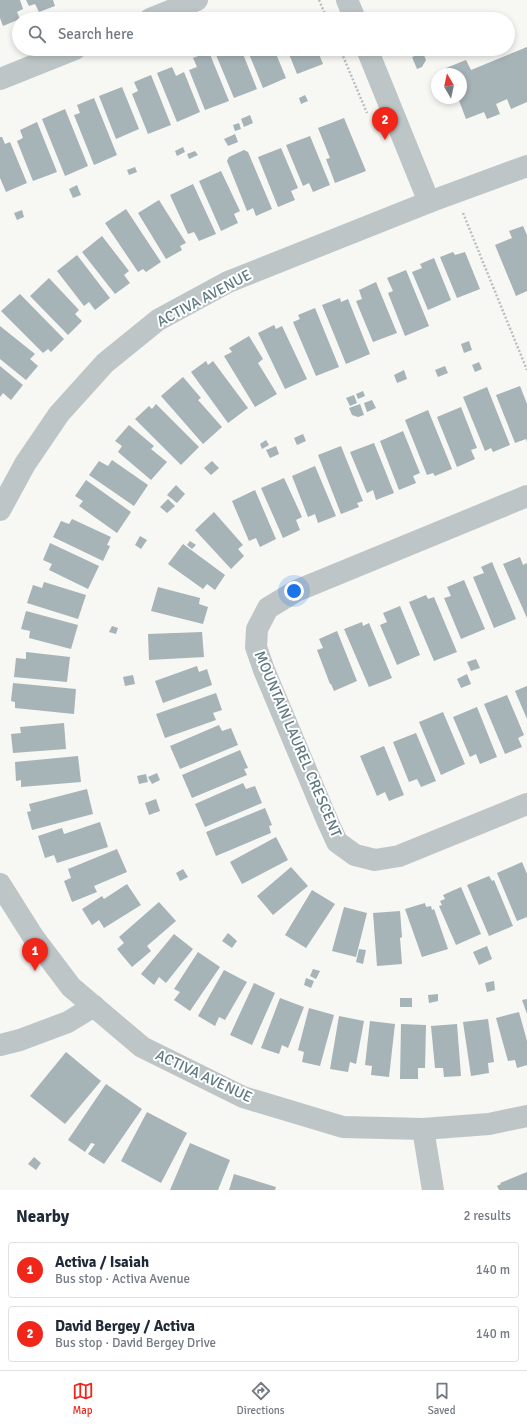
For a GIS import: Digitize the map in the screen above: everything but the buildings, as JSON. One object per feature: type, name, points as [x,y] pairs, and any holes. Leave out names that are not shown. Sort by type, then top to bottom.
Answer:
[{"type":"street","points":[[167,12],[197,0]]},
{"type":"street","points":[[347,0],[352,12]]},
{"type":"street","points":[[0,79],[58,56]]},
{"type":"street","points":[[370,56],[429,202]]},
{"type":"street","name":"ACTIVA AVENUE","points":[[0,510],[25,464],[59,414],[105,363],[158,320],[228,282],[429,202],[527,166]]},
{"type":"street","name":"MOUNTAIN LAUREL CRESCENT","points":[[527,496],[296,591],[268,608],[257,629],[256,647],[264,670],[337,842],[355,855],[375,860],[399,856],[527,804]]},
{"type":"street","name":"ACTIVA AVENUE","points":[[0,884],[34,938],[71,987],[142,1047],[243,1097],[343,1127],[423,1129],[489,1124],[527,1116]]},
{"type":"street","points":[[0,1045],[20,1040],[68,1022],[94,1006]]},
{"type":"street","points":[[423,1129],[433,1190]]},
{"type":"path","points":[[319,0],[324,12]]},
{"type":"path","points":[[343,56],[369,118]]},
{"type":"path","points":[[461,208],[527,370]]},
{"type":"place","name":"David Bergey / Activa","points":[[385,140]]},
{"type":"place","name":"Activa / Isaiah","points":[[35,971]]}]
